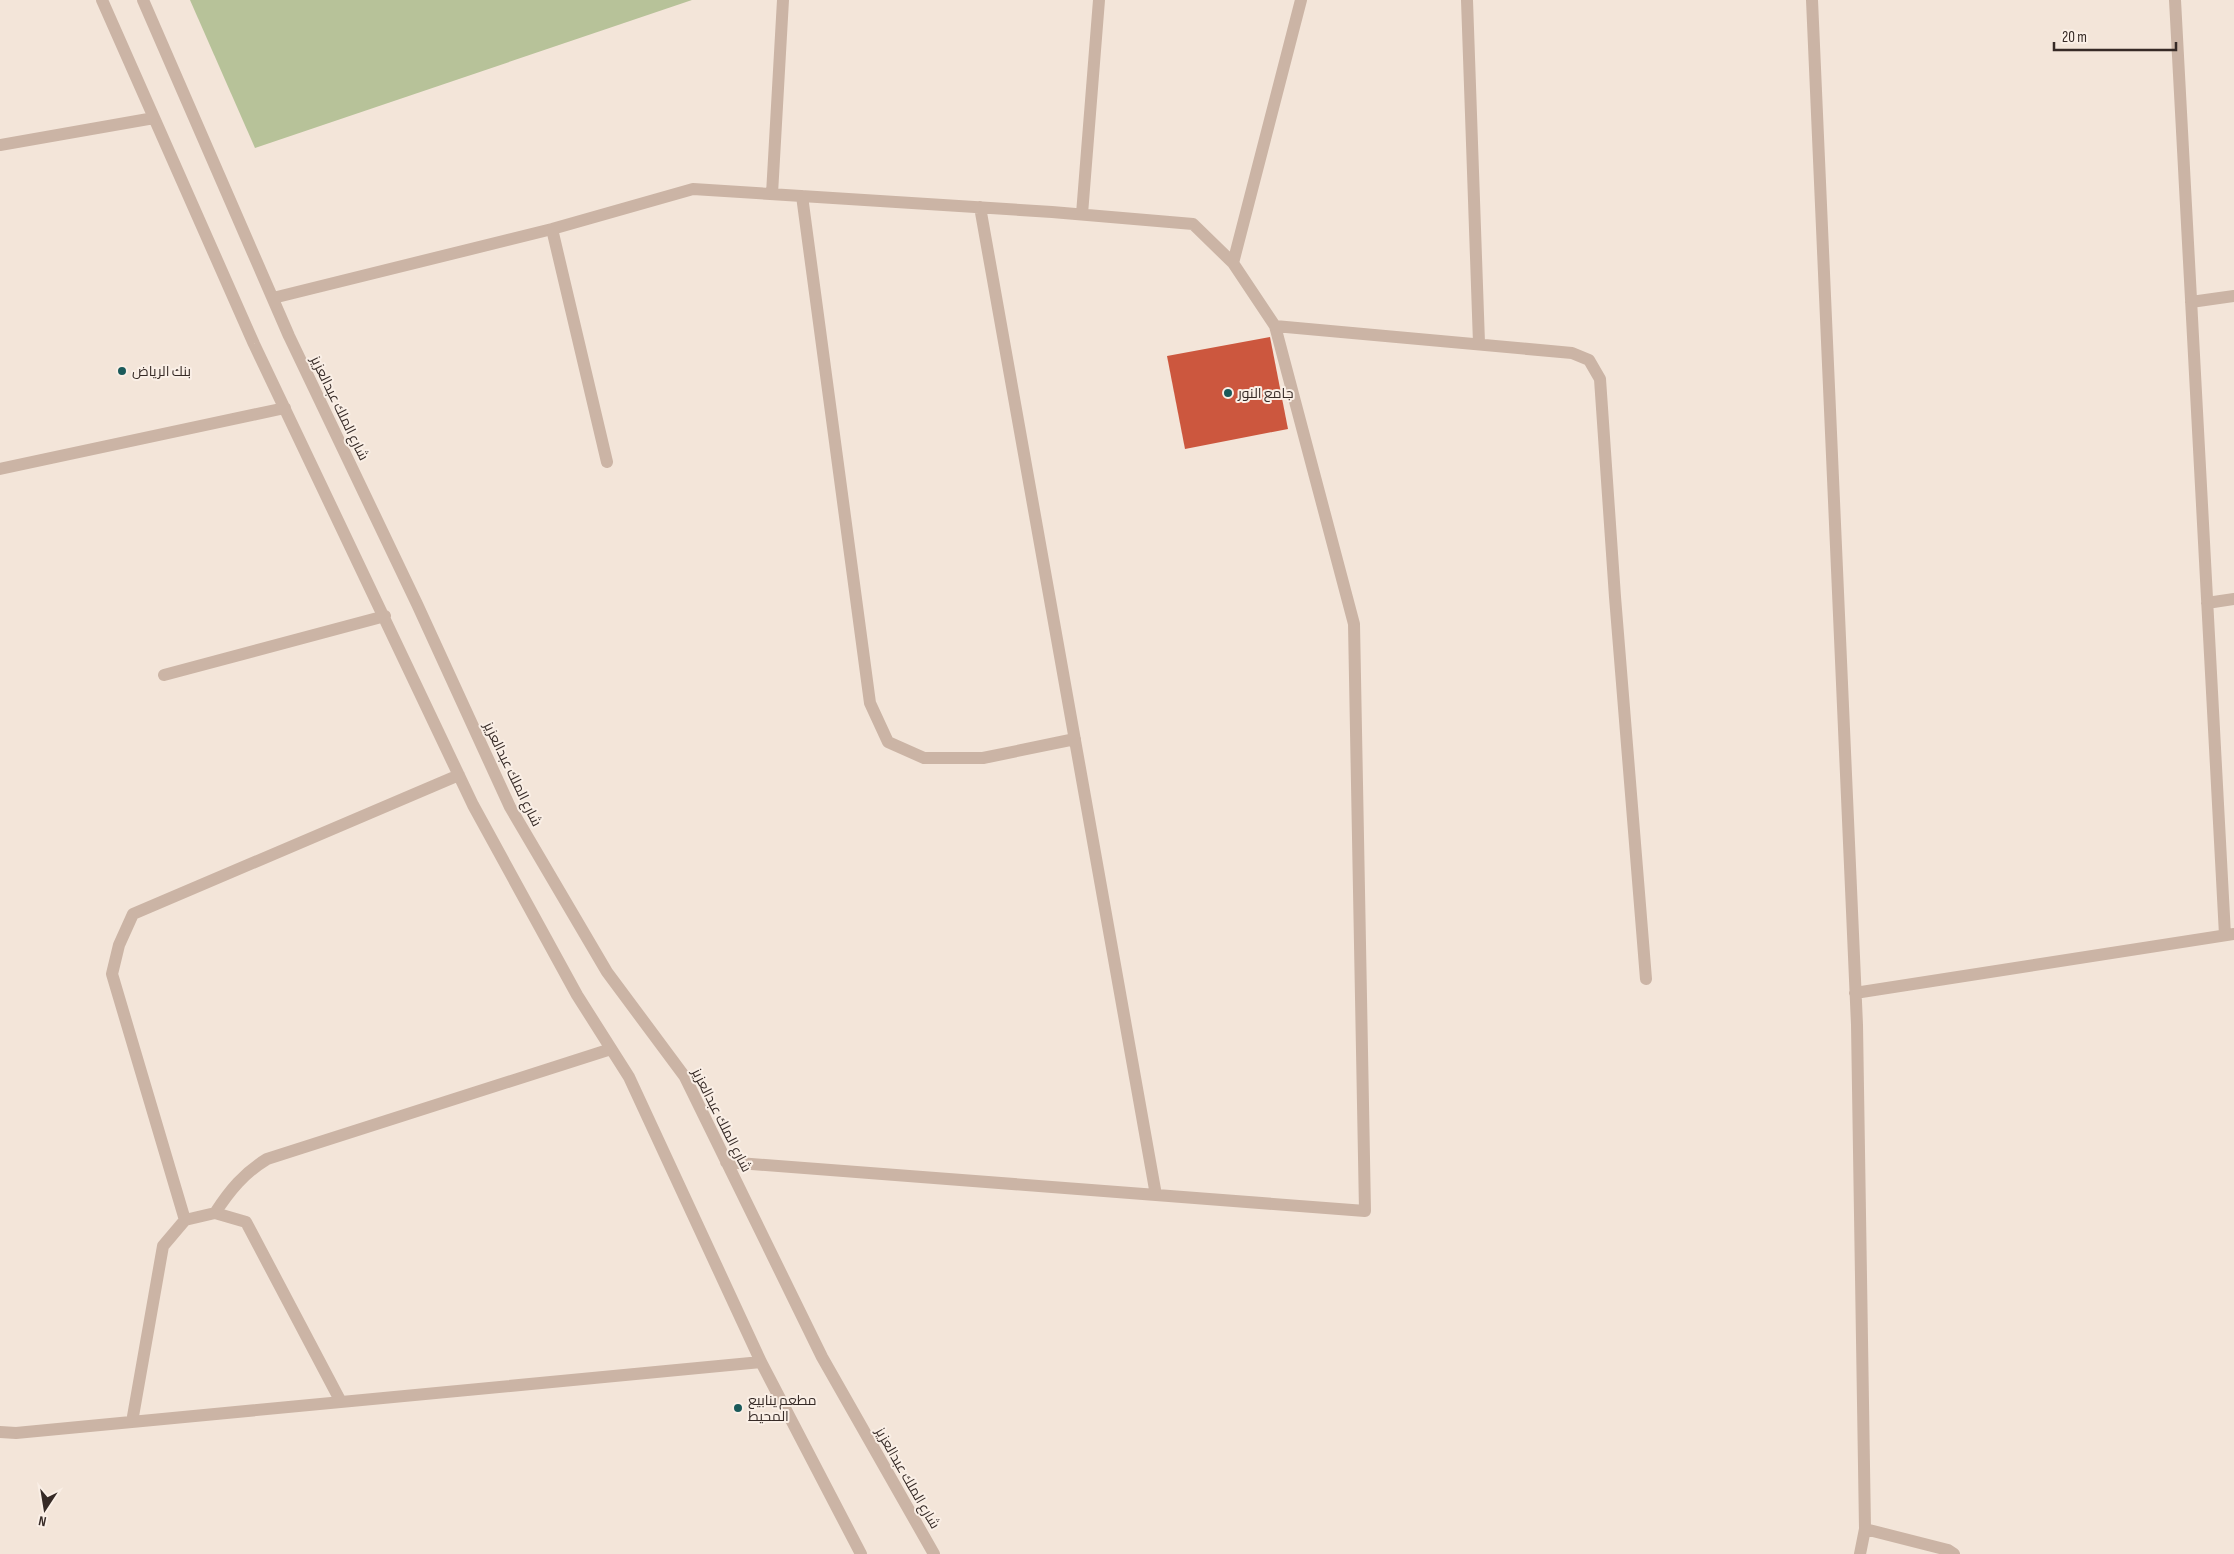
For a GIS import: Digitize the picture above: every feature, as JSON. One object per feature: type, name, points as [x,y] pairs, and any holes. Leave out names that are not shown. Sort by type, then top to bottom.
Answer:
[{"type":"street","points":[[102,0],[285,408],[385,616],[473,806],[577,995],[630,1077],[761,1362],[861,1554]]},
{"type":"street","name":"شارع الملك عبدالعزيز","points":[[143,0],[273,298],[418,604],[510,807],[606,972],[685,1077],[822,1357],[934,1554]]},
{"type":"street","points":[[772,194],[783,0]]},
{"type":"street","points":[[1082,214],[1099,0]]},
{"type":"street","points":[[1233,263],[1300,0]]},
{"type":"street","points":[[1467,0],[1479,343]]},
{"type":"street","points":[[1812,0],[1855,993],[1865,1529],[1860,1554]]},
{"type":"street","points":[[1855,993],[2230,935],[2207,603],[2175,0]]},
{"type":"street","points":[[0,144],[154,118]]},
{"type":"street","points":[[273,298],[552,229],[693,189],[1082,214],[1193,224],[1233,263],[1275,326],[1354,624],[1365,1211],[726,1162]]},
{"type":"street","points":[[802,196],[870,702],[888,742],[924,758],[983,758],[1074,739]]},
{"type":"street","points":[[980,207],[1156,1195]]},
{"type":"street","points":[[552,229],[606,462]]},
{"type":"street","points":[[2191,302],[2234,296]]},
{"type":"street","points":[[1275,326],[1479,343],[1572,353],[1590,360],[1600,379],[1615,597],[1646,979]]},
{"type":"street","points":[[0,469],[285,408]]},
{"type":"street","points":[[2207,603],[2234,599]]},
{"type":"street","points":[[164,675],[385,616]]},
{"type":"street","points":[[185,1220],[112,974],[119,945],[132,914],[459,776]]},
{"type":"street","points":[[216,1212],[230,1190],[250,1169],[267,1159],[612,1049]]},
{"type":"street","points":[[132,1422],[163,1246],[185,1220],[216,1212],[246,1222],[341,1402]]},
{"type":"street","points":[[0,1432],[16,1433],[761,1362]]},
{"type":"street","points":[[1865,1529],[1948,1550],[1954,1554]]},
{"type":"green space","points":[[190,0],[692,0],[255,148]]},
{"type":"building","name":"جامع النور","points":[[1270,337],[1288,429],[1185,449],[1167,356]]},
{"type":"place","name":"بنك الرياض","points":[[122,371]]},
{"type":"place","name":"جامع النور","points":[[1228,393]]},
{"type":"place","name":"مطعم ينابيع المحيط","points":[[738,1408]]}]
